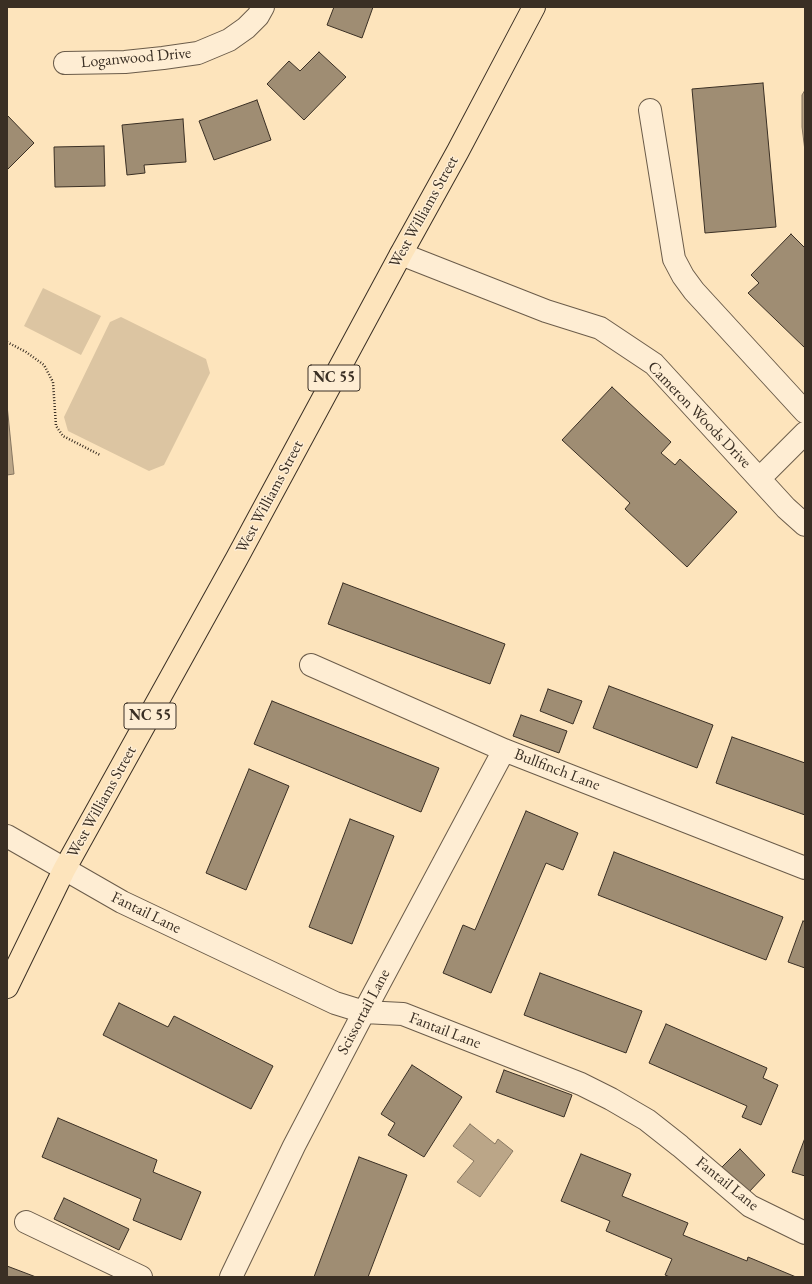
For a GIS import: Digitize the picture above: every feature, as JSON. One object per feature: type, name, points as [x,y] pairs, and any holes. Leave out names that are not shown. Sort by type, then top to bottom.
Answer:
[{"type":"main road","name":"West Williams Street","points":[[7,987],[64,870],[237,558],[458,151],[534,7]]},
{"type":"street","name":"Loganwood Drive","points":[[65,63],[125,62],[198,53],[229,40],[246,28],[258,16],[264,7]]},
{"type":"street","points":[[650,110],[674,259],[683,276],[694,291],[805,412]]},
{"type":"street","name":"Cameron Woods Drive","points":[[401,254],[546,311],[600,328],[654,364],[786,508],[805,525]]},
{"type":"street","points":[[760,478],[805,433]]},
{"type":"street","name":"Bullfinch Lane","points":[[311,665],[504,750],[805,868]]},
{"type":"street","name":"Scissortail Lane","points":[[231,1277],[294,1146],[504,750]]},
{"type":"street","name":"Fantail Lane","points":[[7,836],[122,902],[328,1000],[364,1012],[403,1014],[581,1084],[647,1120],[750,1206],[805,1233]]},
{"type":"street","points":[[26,1222],[141,1277]]},
{"type":"path","points":[[7,342],[26,352],[44,365],[53,382],[56,426],[64,436],[100,455]]},
{"type":"shaded area","points":[[805,90],[805,151],[802,127],[802,95]]},
{"type":"shaded area","points":[[43,288],[101,316],[81,355],[24,326]]},
{"type":"shaded area","points":[[121,317],[206,359],[210,373],[164,465],[149,471],[68,431],[64,417],[110,322]]},
{"type":"shaded area","points":[[7,405],[14,474],[7,475]]},
{"type":"shaded area","points":[[470,1124],[495,1144],[498,1139],[513,1151],[480,1197],[457,1182],[474,1161],[453,1146]]},
{"type":"building","points":[[334,7],[373,7],[362,38],[327,25]]},
{"type":"building","points":[[319,52],[346,77],[304,120],[267,84],[289,61],[300,71]]},
{"type":"building","points":[[763,83],[776,227],[705,233],[692,89]]},
{"type":"building","points":[[257,100],[271,140],[214,160],[199,121]]},
{"type":"building","points":[[7,115],[34,143],[7,170]]},
{"type":"building","points":[[183,119],[186,162],[144,165],[145,173],[127,175],[122,125]]},
{"type":"building","points":[[104,146],[105,186],[55,187],[54,147]]},
{"type":"building","points":[[791,234],[805,248],[805,348],[748,293],[759,283],[751,275]]},
{"type":"building","points":[[612,387],[671,442],[661,453],[675,465],[680,459],[737,512],[687,567],[625,509],[630,503],[562,440]]},
{"type":"building","points":[[343,583],[505,644],[490,684],[328,624]]},
{"type":"building","points":[[609,686],[713,725],[697,768],[593,728]]},
{"type":"building","points":[[548,689],[582,701],[573,724],[540,711]]},
{"type":"building","points":[[272,701],[439,768],[421,812],[254,744]]},
{"type":"building","points":[[521,715],[567,731],[559,753],[513,736]]},
{"type":"building","points":[[732,737],[805,763],[805,815],[716,783]]},
{"type":"building","points":[[249,769],[289,786],[246,890],[206,873]]},
{"type":"building","points":[[526,811],[578,833],[563,870],[546,863],[491,993],[443,973],[463,925],[475,930]]},
{"type":"building","points":[[350,819],[394,836],[352,944],[309,927]]},
{"type":"building","points":[[614,852],[783,917],[766,960],[598,895]]},
{"type":"building","points":[[803,921],[805,922],[805,968],[788,962]]},
{"type":"building","points":[[540,973],[642,1011],[626,1053],[524,1015]]},
{"type":"building","points":[[119,1003],[168,1027],[174,1016],[273,1066],[251,1109],[103,1035]]},
{"type":"building","points":[[666,1024],[767,1068],[763,1078],[778,1085],[761,1125],[742,1117],[747,1106],[649,1063]]},
{"type":"building","points":[[412,1065],[462,1097],[424,1157],[388,1135],[395,1123],[381,1114]]},
{"type":"building","points":[[504,1070],[572,1095],[564,1117],[496,1092]]},
{"type":"building","points":[[58,1118],[157,1160],[153,1172],[201,1192],[181,1240],[133,1220],[141,1199],[42,1157]]},
{"type":"building","points":[[805,1138],[805,1176],[792,1172]]},
{"type":"building","points":[[740,1149],[765,1175],[748,1193],[722,1167]]},
{"type":"building","points":[[581,1154],[631,1174],[622,1196],[688,1223],[683,1235],[747,1261],[748,1257],[796,1277],[670,1277],[665,1275],[672,1259],[606,1231],[610,1221],[561,1201]]},
{"type":"building","points":[[359,1157],[407,1175],[368,1277],[314,1277]]},
{"type":"building","points":[[64,1198],[129,1229],[119,1250],[54,1219]]},
{"type":"building","points":[[7,1266],[36,1277],[7,1277]]}]
